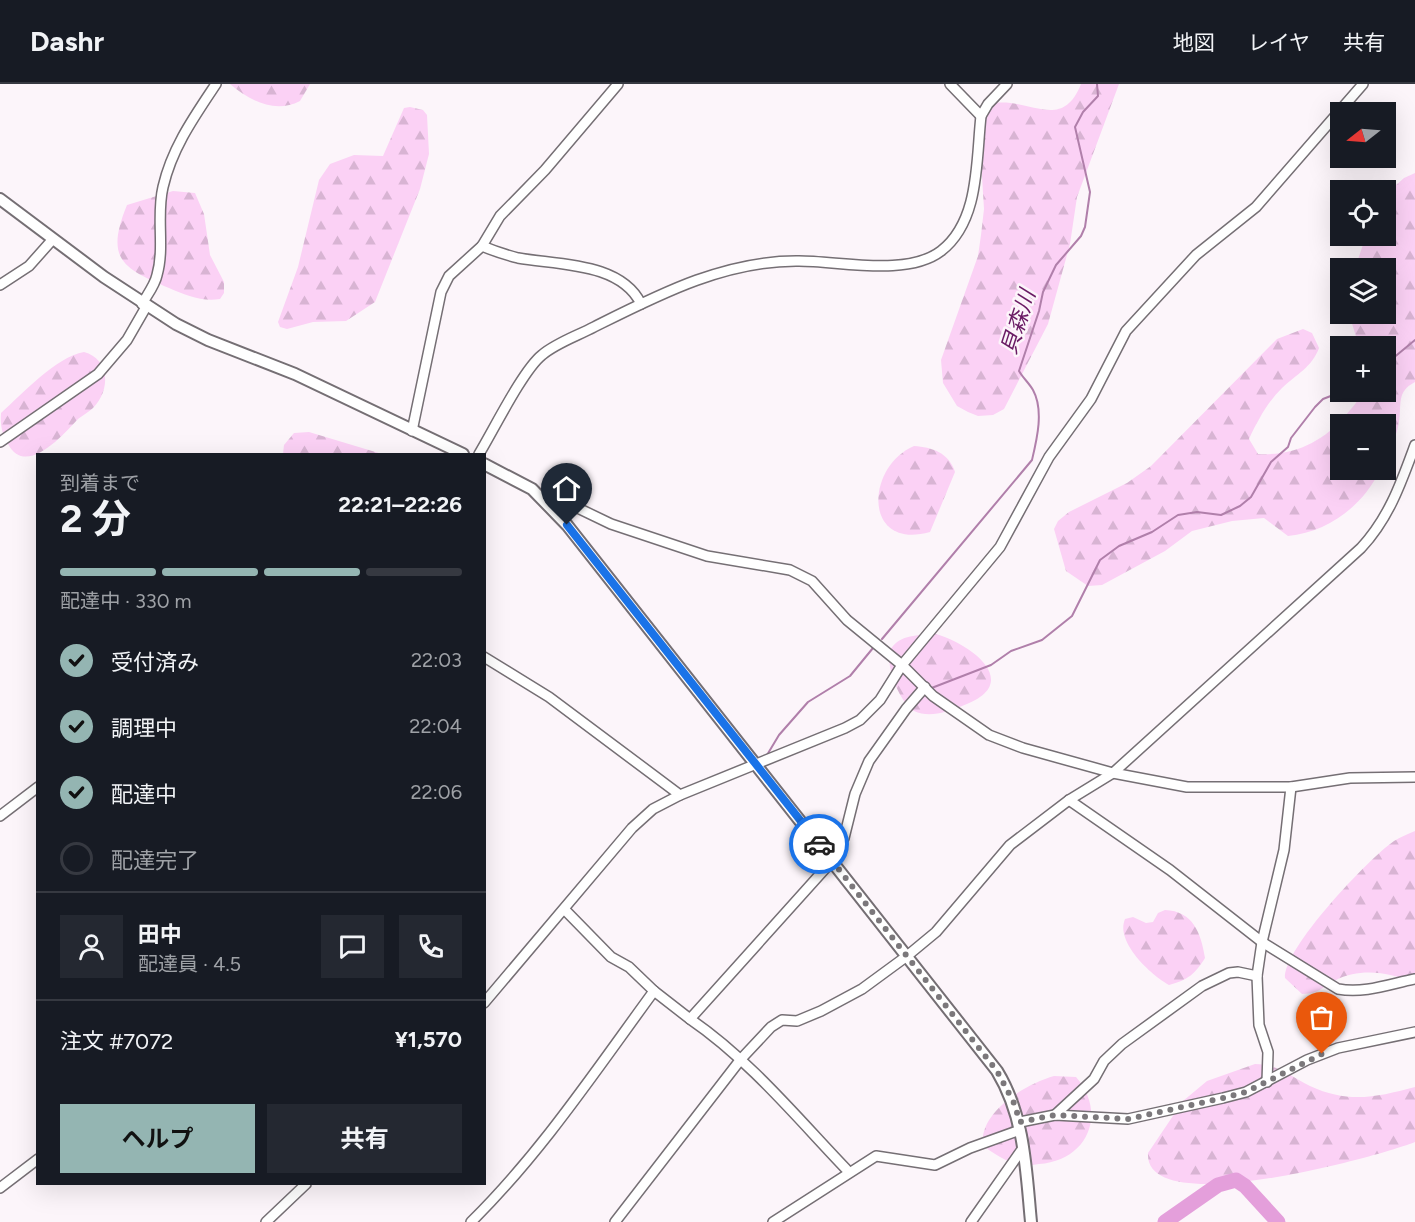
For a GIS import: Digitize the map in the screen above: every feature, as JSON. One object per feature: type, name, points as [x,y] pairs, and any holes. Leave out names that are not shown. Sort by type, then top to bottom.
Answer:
[{"type":"street","points":[[0,442],[98,374],[128,340],[157,278],[158,216],[163,188],[175,150],[216,84]]},
{"type":"street","points":[[412,431],[441,292],[449,276],[482,246],[500,216],[546,170],[618,84]]},
{"type":"street","points":[[950,84],[981,116]]},
{"type":"street","points":[[480,453],[541,355],[641,304],[699,279],[754,265],[797,261],[904,266],[927,260],[942,250],[956,235],[967,216],[981,116],[988,104],[1007,84]]},
{"type":"street","points":[[486,1001],[632,828],[653,809],[680,795],[823,739],[860,720],[880,700],[902,665],[1000,547],[1049,457],[1091,399],[1126,331],[1196,255],[1256,207],[1363,84]]},
{"type":"street","points":[[0,199],[144,305],[208,340],[295,375],[461,453]]},
{"type":"street","points":[[0,285],[29,266],[53,239]]},
{"type":"street","points":[[482,246],[519,258],[593,271],[628,286],[641,304]]},
{"type":"street","points":[[615,1222],[741,1059],[771,1027],[782,1020],[797,1021],[862,989],[907,956],[936,932],[1010,845],[1069,800],[1113,773],[1372,536],[1393,502],[1415,445]]},
{"type":"street","points":[[486,465],[521,481],[543,498],[758,765],[997,1071],[1014,1103],[1020,1126],[1031,1222]]},
{"type":"street","points":[[543,498],[557,498],[611,524],[707,556],[790,570],[812,581],[847,620],[925,687],[989,735],[1023,748],[1113,773],[1187,787],[1291,787],[1350,778],[1415,777]]},
{"type":"street","points":[[486,658],[549,697],[680,795]]},
{"type":"street","points":[[690,1018],[832,861],[844,838],[855,794],[869,761],[906,709],[925,687]]},
{"type":"street","points":[[1267,1082],[1268,1052],[1259,1025],[1257,976],[1262,942],[1284,850],[1291,787]]},
{"type":"street","points":[[0,816],[36,789]]},
{"type":"street","points":[[1069,800],[1170,870],[1262,942],[1338,989],[1351,992],[1415,979]]},
{"type":"street","points":[[565,910],[611,957],[629,967],[654,991],[722,1041],[848,1171]]},
{"type":"street","points":[[1055,1115],[1094,1079],[1104,1061],[1122,1044],[1203,986],[1228,973],[1238,972],[1257,976]]},
{"type":"street","points":[[471,1222],[513,1177],[549,1132],[654,991]]},
{"type":"street","points":[[773,1222],[848,1171],[876,1156],[935,1165],[1020,1126],[1055,1115],[1128,1119],[1223,1098],[1267,1082],[1307,1060],[1338,1048],[1415,1032]]},
{"type":"street","points":[[971,1222],[1023,1148]]},
{"type":"street","points":[[0,1188],[36,1161]]},
{"type":"street","points":[[266,1222],[305,1185]]},
{"type":"green space","points":[[230,84],[310,84],[300,101],[291,105],[272,106],[246,96]]},
{"type":"green space","points":[[1081,84],[1119,84],[1077,197],[1070,244],[1048,324],[1004,409],[993,415],[978,416],[957,406],[943,383],[941,360],[978,256],[981,235],[984,209],[981,160],[974,114],[995,103],[1055,110],[1064,107],[1073,98]]},
{"type":"green space","points":[[404,108],[423,110],[427,115],[429,154],[420,189],[375,302],[346,321],[313,322],[287,329],[280,327],[278,322],[298,267],[319,180],[330,164],[354,155],[383,156]]},
{"type":"green space","points":[[1415,173],[1415,382],[1402,394],[1396,434],[1396,414],[1346,414],[1356,402],[1396,402],[1396,336],[1356,336],[1352,324],[1396,324],[1396,258],[1358,258],[1363,246],[1396,246],[1396,185]]},
{"type":"green space","points":[[173,191],[195,193],[204,214],[210,255],[224,282],[224,293],[220,299],[200,299],[153,281],[129,267],[118,250],[121,223],[127,205]]},
{"type":"green space","points":[[1303,329],[1312,333],[1319,348],[1316,355],[1267,406],[1249,439],[1258,454],[1271,454],[1296,450],[1330,431],[1330,480],[1375,480],[1354,506],[1330,523],[1317,529],[1288,536],[1264,518],[1232,521],[1192,531],[1165,551],[1102,585],[1088,586],[1066,571],[1054,529],[1058,521],[1069,512],[1127,483],[1151,466],[1277,339]]},
{"type":"green space","points":[[84,352],[99,361],[103,368],[105,384],[99,401],[44,450],[25,457],[16,453],[8,444],[3,433],[1,413],[51,368],[73,355]]},
{"type":"green space","points":[[309,432],[379,453],[283,453],[284,445],[294,433]]},
{"type":"green space","points":[[914,446],[939,452],[949,460],[955,472],[930,532],[908,535],[892,530],[883,519],[878,504],[880,487],[886,471],[898,457]]},
{"type":"green space","points":[[936,634],[950,639],[977,656],[991,676],[989,687],[980,697],[956,708],[926,714],[914,711],[903,700],[891,670],[890,652],[893,646],[902,639]]},
{"type":"green space","points":[[1415,831],[1415,983],[1396,976],[1366,973],[1346,976],[1318,991],[1302,994],[1285,978],[1288,965],[1298,947],[1329,905],[1366,866],[1394,841]]},
{"type":"green space","points":[[1165,910],[1182,914],[1194,925],[1201,940],[1205,958],[1190,976],[1169,985],[1153,974],[1136,957],[1125,938],[1123,928],[1125,919],[1133,917],[1146,923],[1153,922],[1158,913]]},
{"type":"green space","points":[[1255,1064],[1272,1066],[1324,1092],[1350,1097],[1388,1094],[1415,1087],[1415,1142],[1314,1170],[1267,1179],[1221,1184],[1183,1182],[1157,1173],[1148,1153],[1183,1101],[1207,1081]]},
{"type":"green space","points":[[1054,1076],[1076,1077],[1086,1091],[1091,1120],[1088,1133],[1080,1145],[1070,1154],[1056,1161],[1027,1165],[1011,1162],[983,1146],[983,1134],[988,1122],[1006,1101],[1030,1086]]},
{"type":"waterway","name":"貝森川","points":[[882,639],[1032,460],[1036,443],[1038,406],[1033,390],[1019,371],[1043,292],[1056,265],[1081,236],[1085,227],[1090,192],[1075,127],[1083,112],[1098,96],[1097,84]]},
{"type":"waterway","points":[[1396,356],[1415,340]]},
{"type":"waterway","points":[[929,689],[991,665],[1011,651],[1042,640],[1072,616],[1100,560],[1119,546],[1152,532],[1178,515],[1197,512],[1221,515],[1240,506],[1251,497],[1271,462],[1288,447],[1291,438],[1315,407],[1323,399],[1330,396]]},
{"type":"waterway","name":"貝森川","points":[[767,755],[779,735],[808,702],[850,676],[873,648]]},
{"type":"waterway","points":[[1165,1222],[1218,1185],[1236,1180],[1245,1186],[1278,1222]]},
{"type":"way so far","points":[[819,844],[997,1071],[1014,1103],[1020,1122],[1055,1115],[1128,1119],[1223,1098],[1246,1092],[1322,1054]]},
{"type":"route","points":[[567,525],[819,844]]}]
